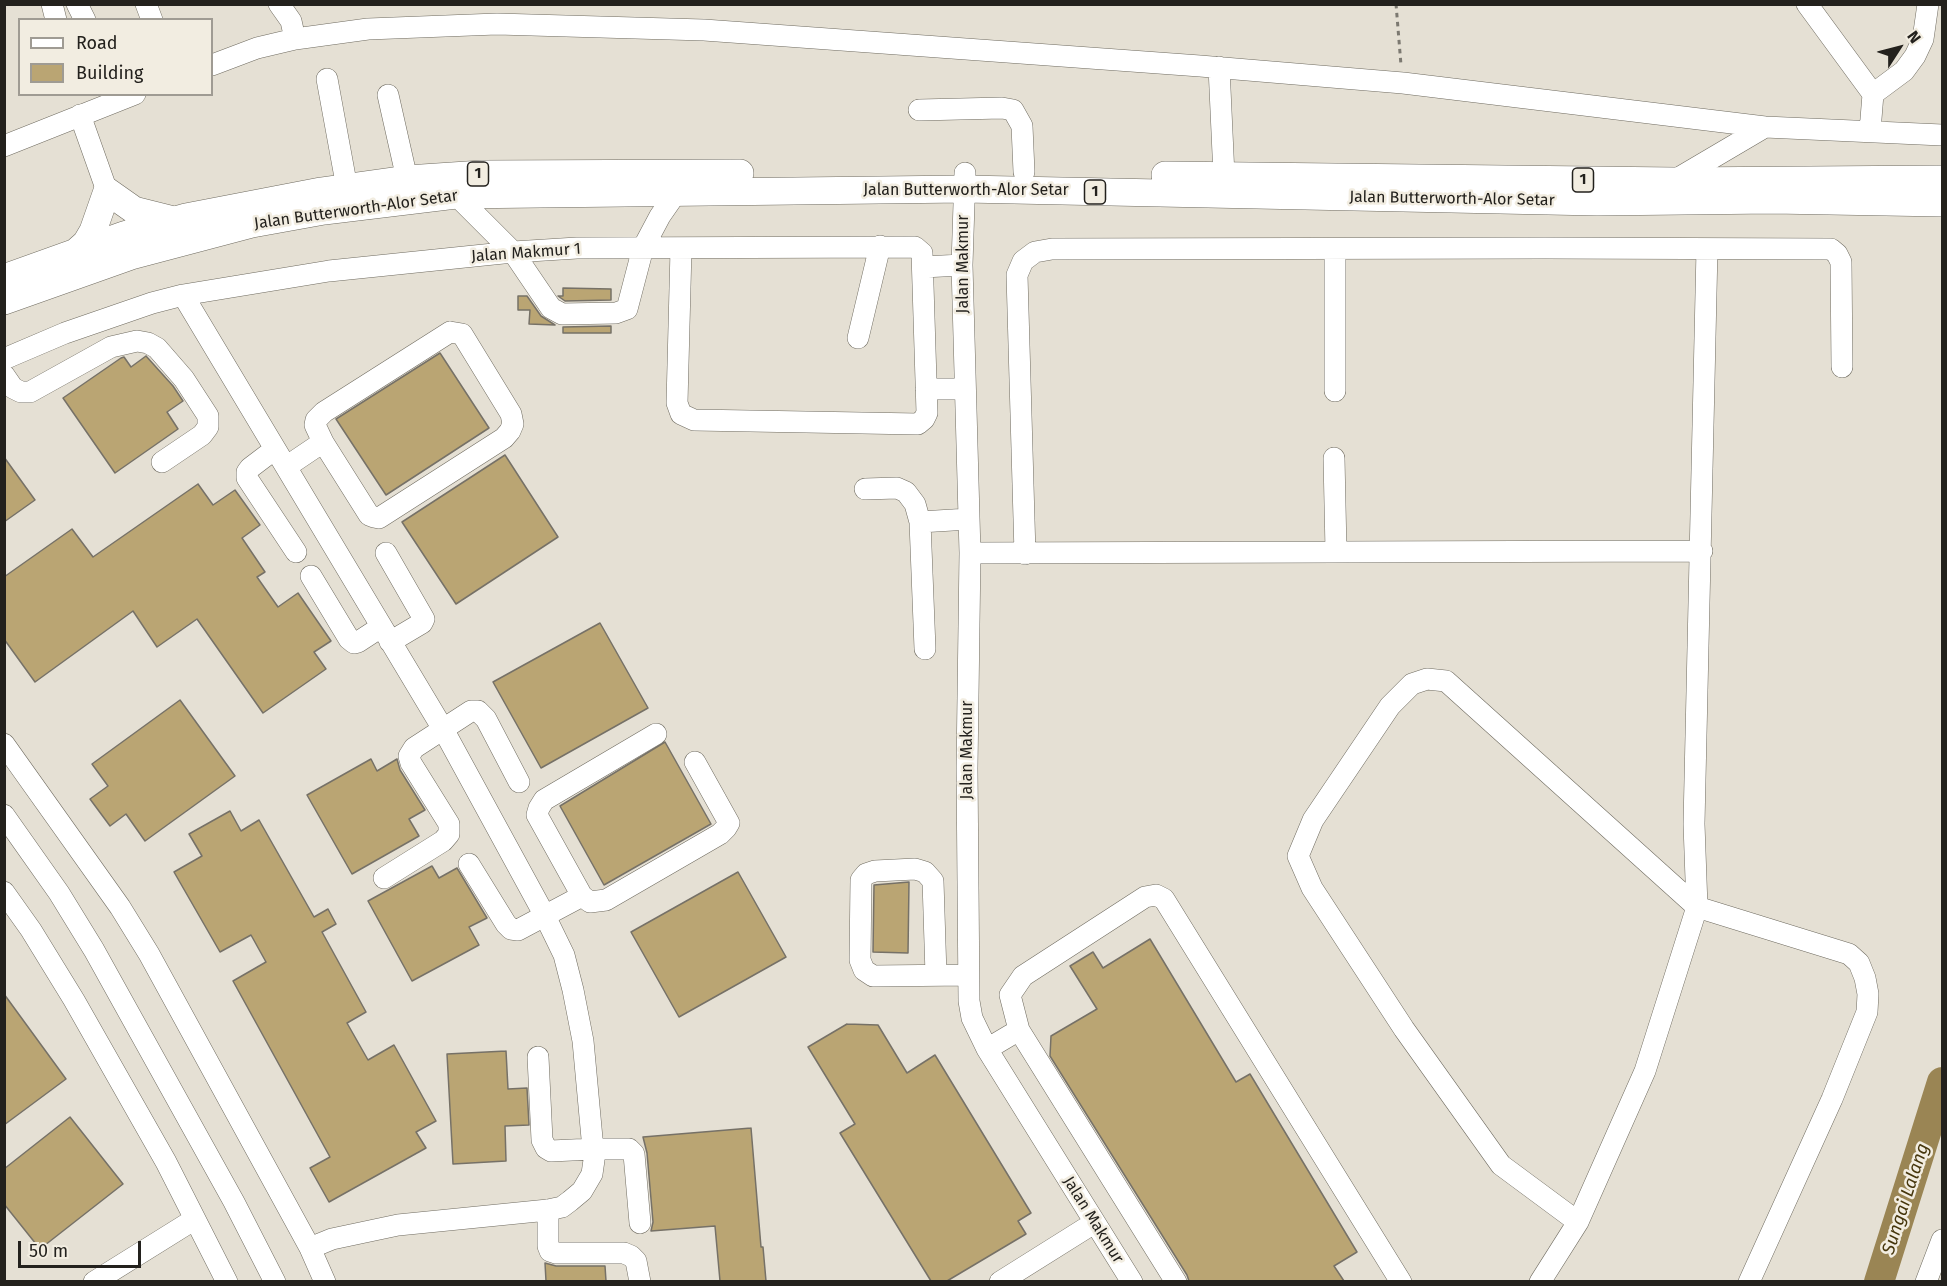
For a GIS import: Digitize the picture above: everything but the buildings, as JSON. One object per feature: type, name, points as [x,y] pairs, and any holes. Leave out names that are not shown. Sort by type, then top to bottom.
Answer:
[{"type":"main road","name":"Jalan Butterworth-Alor Setar","points":[[4,301],[131,256],[252,224],[324,211],[456,195],[676,193],[965,181],[1024,172],[1675,181],[1942,180]]},
{"type":"main road","name":"Jalan Butterworth-Alor Setar","points":[[4,278],[77,251],[175,220],[321,191],[407,179],[482,174],[965,181],[1585,201],[1773,200],[1942,203]]},
{"type":"main road","points":[[77,251],[86,243],[93,231],[106,191],[134,210],[175,220]]},
{"type":"street","points":[[77,4],[84,18]]},
{"type":"street","points":[[486,4],[497,24]]},
{"type":"street","points":[[1807,4],[1874,94],[1870,131]]},
{"type":"street","points":[[1874,94],[1904,70],[1915,56],[1923,39],[1928,4]]},
{"type":"street","points":[[280,5],[291,21],[295,39]]},
{"type":"street","points":[[213,65],[257,48],[295,39],[368,29],[497,24],[704,30],[1219,67],[1403,83],[1765,127],[1942,135]]},
{"type":"street","points":[[1219,67],[1224,176]]},
{"type":"street","points":[[327,79],[346,188]]},
{"type":"street","points":[[388,95],[407,179]]},
{"type":"street","points":[[4,146],[89,107],[124,97]]},
{"type":"street","points":[[89,107],[106,191]]},
{"type":"street","points":[[919,110],[1002,108],[1013,110],[1022,126],[1024,172]]},
{"type":"street","points":[[1675,181],[1765,127]]},
{"type":"street","name":"Jalan Makmur","points":[[965,181],[962,265],[970,554],[967,768],[968,975],[972,1018],[987,1048],[1132,1281]]},
{"type":"street","points":[[456,195],[513,252],[555,312],[562,314],[616,313],[627,309],[643,248],[660,216],[676,193]]},
{"type":"street","points":[[858,338],[880,246]]},
{"type":"street","name":"Jalan Makmur 1","points":[[4,359],[65,333],[152,303],[183,295],[329,270],[577,248],[880,246],[915,247],[922,253],[923,267]]},
{"type":"street","points":[[681,249],[677,403],[681,414],[694,420],[918,424],[927,413],[923,267],[962,265]]},
{"type":"street","points":[[1025,554],[1017,275],[1023,261],[1035,252],[1052,249],[1831,249],[1841,261],[1842,367]]},
{"type":"street","points":[[1540,1281],[1578,1222],[1645,1071],[1697,907],[1694,824],[1702,551],[1707,249]]},
{"type":"street","points":[[1335,250],[1335,391]]},
{"type":"street","points":[[183,295],[443,729],[545,916],[564,955],[583,1041],[594,1149],[592,1174],[582,1191],[562,1207],[398,1225],[332,1239],[310,1248]]},
{"type":"street","points":[[450,332],[462,334],[511,414],[513,424],[510,432],[504,438],[379,518],[369,515],[323,442],[315,425],[319,416],[450,332]]},
{"type":"street","points":[[4,375],[13,388],[21,392],[30,392],[111,347],[138,341],[148,343],[157,348],[184,380],[208,416],[208,427],[202,435],[162,462]]},
{"type":"street","points":[[926,389],[965,388]]},
{"type":"street","points":[[296,552],[247,478],[247,472],[250,468],[323,442]]},
{"type":"street","points":[[1334,458],[1336,551]]},
{"type":"street","points":[[865,489],[897,488],[906,492],[915,504],[920,522],[925,649]]},
{"type":"street","points":[[920,522],[969,519]]},
{"type":"street","points":[[970,554],[1702,551]]},
{"type":"street","points":[[311,576],[349,639],[354,643],[422,623],[424,619],[386,553]]},
{"type":"street","points":[[1578,1222],[1501,1165],[1404,1029],[1312,888],[1298,856],[1313,820],[1390,706],[1412,684],[1427,679],[1446,681],[1697,907],[1849,954],[1859,963],[1866,986],[1867,1012],[1832,1099],[1749,1281]]},
{"type":"street","points":[[384,878],[443,841],[449,834],[449,824],[411,763],[409,756],[414,748],[471,711],[478,711],[486,719],[519,782]]},
{"type":"street","points":[[656,734],[544,800],[538,808],[537,815],[582,896],[590,902],[606,900],[720,834],[726,828],[729,823],[694,762]]},
{"type":"street","points":[[4,744],[120,907],[149,954],[310,1248],[325,1281]]},
{"type":"street","points":[[4,815],[59,893],[94,950],[234,1202],[275,1281]]},
{"type":"street","points":[[469,864],[511,929],[518,930],[582,896]]},
{"type":"street","points":[[936,975],[933,881],[925,872],[915,869],[875,871],[866,874],[861,880],[860,960],[864,970],[873,975],[936,975],[968,975]]},
{"type":"street","points":[[4,892],[31,930],[74,1000],[166,1162],[227,1281]]},
{"type":"street","points":[[1176,1281],[1019,1030],[1011,995],[1023,976],[1145,897],[1156,896],[1164,899],[1401,1281]]},
{"type":"street","points":[[987,1048],[1019,1030]]},
{"type":"street","points":[[538,1057],[542,1140],[546,1148],[551,1151],[629,1149],[634,1154],[640,1223]]},
{"type":"street","points":[[548,1210],[550,1251],[556,1253],[624,1253],[636,1261],[640,1281]]},
{"type":"street","points":[[94,1281],[195,1219]]},
{"type":"street","points":[[1000,1281],[1094,1223]]},
{"type":"street","points":[[1926,1281],[1942,1240]]},
{"type":"path","points":[[1396,4],[1403,83]]},
{"type":"waterway","name":"Sungai Lalang","points":[[1879,1282],[1942,1082]]}]
